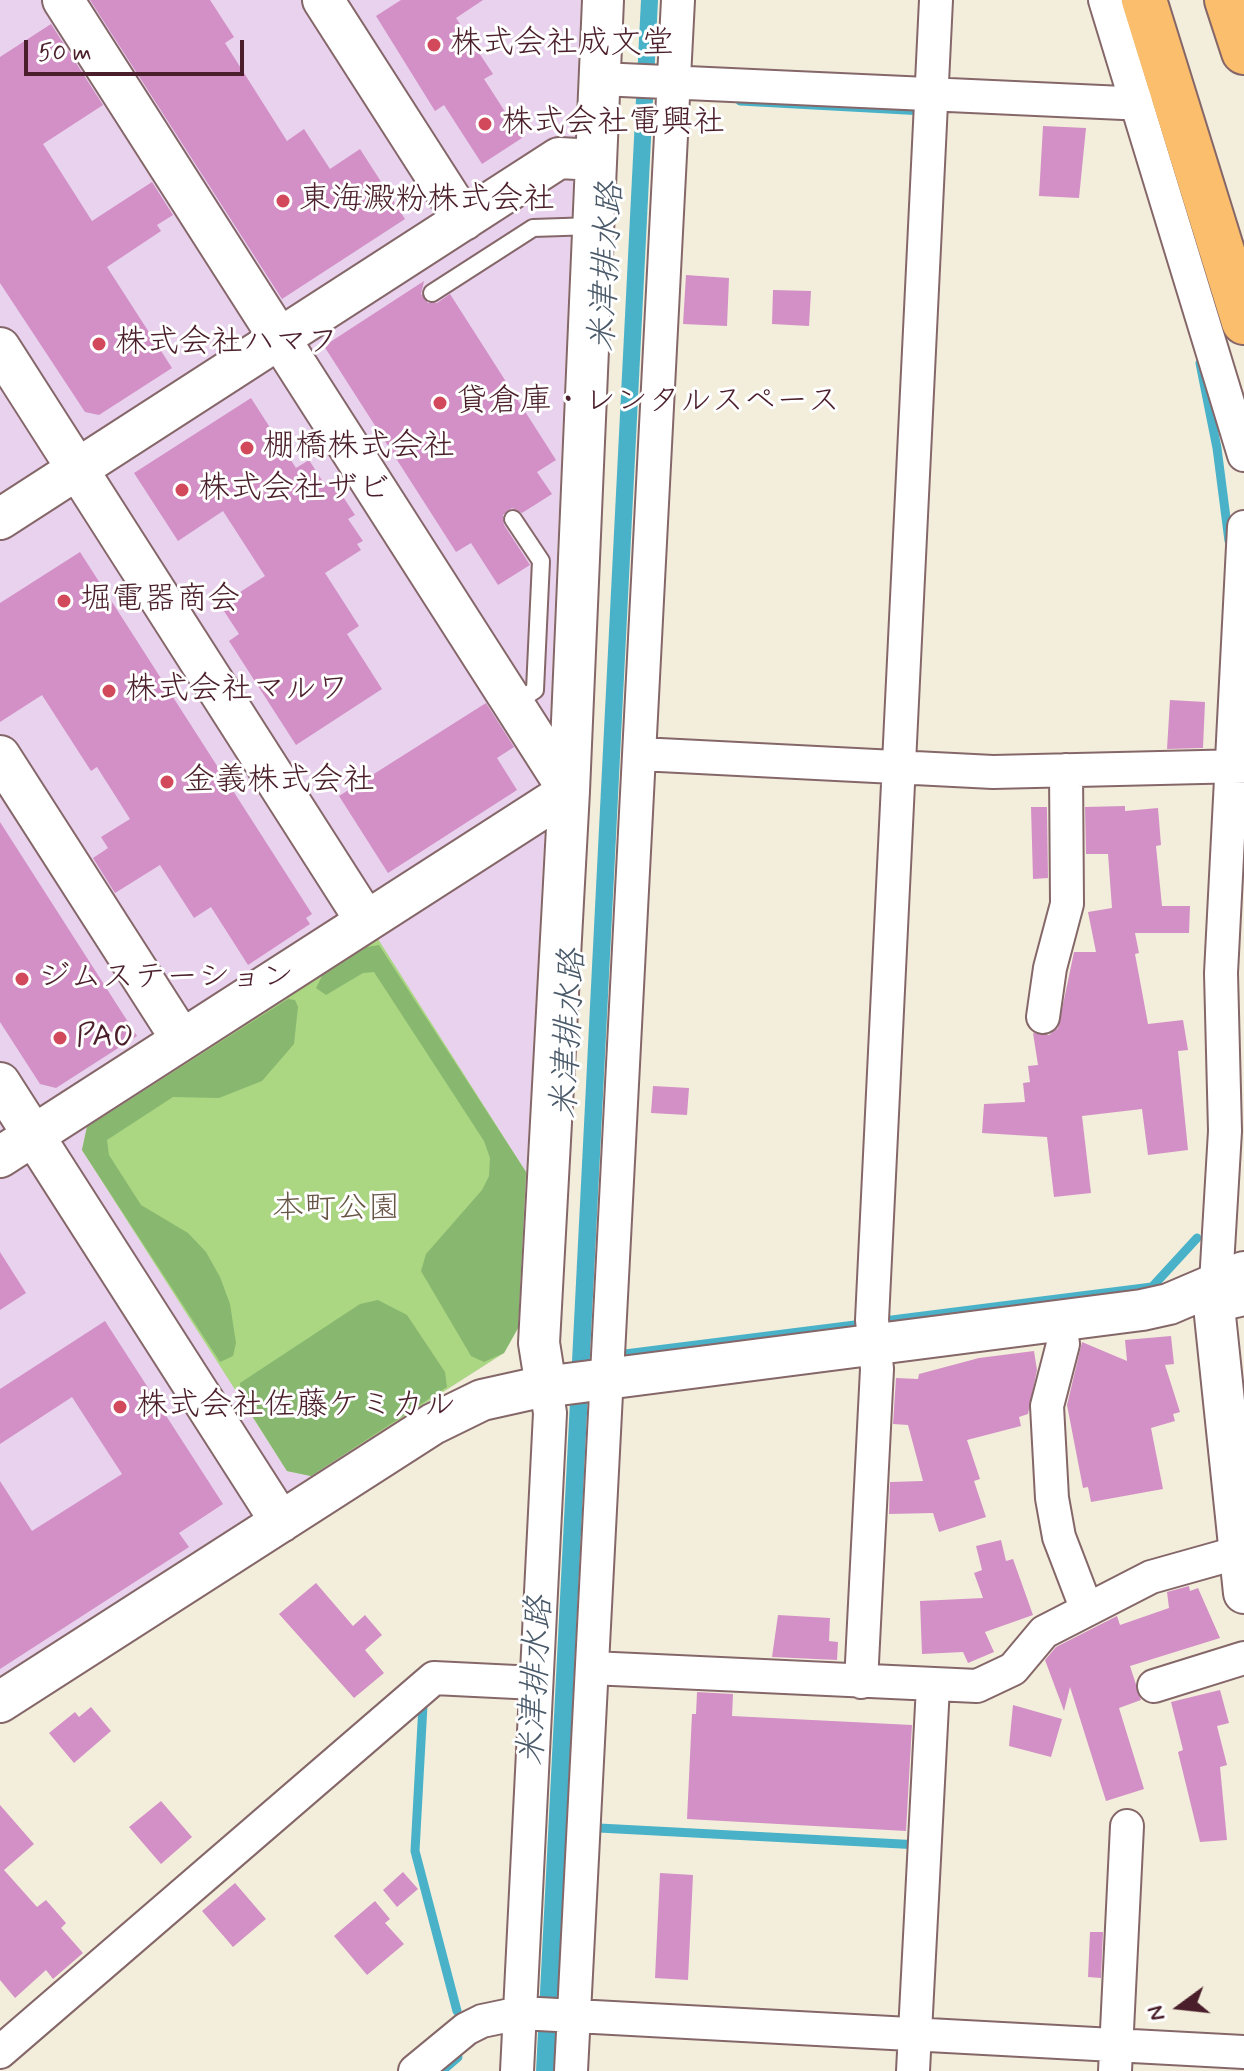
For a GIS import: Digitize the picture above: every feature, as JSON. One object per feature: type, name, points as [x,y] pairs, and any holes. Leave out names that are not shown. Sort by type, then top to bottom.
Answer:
[{"type":"highway","points":[[1144,0],[1244,322]]},
{"type":"highway","points":[[1227,0],[1244,52]]},
{"type":"street","points":[[63,0],[569,791]]},
{"type":"street","points":[[323,0],[464,220]]},
{"type":"street","points":[[517,2071],[525,2013],[536,1683],[550,1413],[550,1386],[539,1343],[569,791],[574,226],[596,160],[612,79],[603,0]]},
{"type":"street","points":[[571,2071],[570,2016],[592,1668],[640,754],[668,82],[678,0]]},
{"type":"street","points":[[861,1682],[877,1369],[872,1320],[936,0]]},
{"type":"street","points":[[1105,0],[1244,455]]},
{"type":"street","points":[[612,79],[1123,103],[1136,99]]},
{"type":"street","points":[[0,519],[559,158],[596,160]]},
{"type":"street","points":[[0,348],[366,921]]},
{"type":"street","points":[[1244,527],[1232,1005],[1225,1131],[1244,1593]]},
{"type":"street","points":[[640,754],[993,772],[1238,767]]},
{"type":"street","points":[[0,756],[182,1040]]},
{"type":"street","points":[[1043,1017],[1050,968],[1067,904],[1066,770]]},
{"type":"street","points":[[0,1157],[569,791]]},
{"type":"street","points":[[0,1083],[281,1522]]},
{"type":"street","points":[[0,1702],[457,1410],[509,1392],[550,1386],[1156,1308],[1230,1276]]},
{"type":"street","points":[[1060,1321],[1063,1344],[1047,1406],[1052,1498],[1059,1537],[1087,1610]]},
{"type":"street","points":[[592,1668],[977,1686],[996,1680],[1013,1669],[1044,1632],[1151,1577],[1240,1552]]},
{"type":"street","points":[[1154,1686],[1244,1658]]},
{"type":"street","points":[[0,2052],[434,1678],[536,1683]]},
{"type":"street","points":[[913,2071],[933,1686]]},
{"type":"street","points":[[1115,2058],[1127,1826]]},
{"type":"street","points":[[415,2071],[466,2029],[492,2018],[525,2013],[915,2034],[1115,2058],[1244,2052]]},
{"type":"lane","points":[[432,293],[533,228],[574,226]]},
{"type":"lane","points":[[513,519],[541,561],[535,690],[514,704]]},
{"type":"shaded area","points":[[0,0],[581,0],[547,789],[518,1328],[504,1353],[0,1676]]},
{"type":"green space","name":"本町公園","points":[[378,939],[526,1172],[518,1328],[504,1353],[311,1476],[287,1471],[82,1150],[87,1127]]},
{"type":"green space","points":[[379,945],[526,1172],[518,1328],[504,1353],[484,1362],[471,1356],[421,1271],[426,1254],[482,1190],[489,1176],[490,1158],[484,1141],[374,972],[363,973],[326,995],[316,988],[322,976],[367,947]]},
{"type":"green space","points":[[288,999],[295,1000],[298,1007],[294,1044],[262,1081],[219,1098],[173,1097],[107,1140],[109,1155],[141,1205],[188,1233],[206,1252],[220,1277],[230,1304],[236,1343],[233,1356],[220,1362],[82,1150],[87,1127]]},
{"type":"green space","points":[[378,1300],[407,1315],[445,1372],[447,1387],[311,1476],[287,1471],[241,1398],[240,1383],[360,1304]]},
{"type":"water","points":[[641,0],[658,0],[554,2071],[536,2071]]},
{"type":"building","points":[[90,0],[210,0],[234,37],[225,43],[287,141],[304,129],[330,169],[360,149],[405,219],[282,299]]},
{"type":"building","points":[[401,0],[483,0],[456,18],[493,74],[484,79],[522,138],[482,164],[444,105],[435,111],[376,16]]},
{"type":"building","points":[[51,24],[103,105],[43,144],[92,221],[152,182],[173,215],[157,225],[161,231],[107,267],[172,368],[99,415],[85,412],[0,283],[0,57]]},
{"type":"building","points":[[1043,126],[1086,128],[1079,198],[1039,196]]},
{"type":"building","points":[[686,275],[729,278],[727,326],[683,324]]},
{"type":"building","name":"貸倉庫・レンタルスペース","points":[[424,281],[421,294],[428,303],[437,303],[450,294],[556,460],[537,472],[552,494],[522,513],[512,508],[503,515],[504,525],[530,565],[498,585],[471,543],[456,552],[324,346]]},
{"type":"building","points":[[773,290],[811,291],[809,326],[772,324]]},
{"type":"building","points":[[251,398],[296,468],[309,460],[325,485],[332,480],[355,515],[348,519],[363,541],[357,544],[361,550],[325,573],[359,626],[347,634],[382,689],[296,745],[229,641],[239,634],[220,605],[265,576],[223,511],[178,541],[134,473]]},
{"type":"building","points":[[80,552],[312,914],[306,918],[310,924],[248,965],[211,907],[194,918],[160,865],[115,893],[93,858],[108,848],[101,837],[130,819],[97,767],[91,771],[42,695],[0,722],[0,603]]},
{"type":"building","points":[[1170,700],[1205,702],[1203,748],[1167,749]]},
{"type":"building","points":[[486,703],[514,747],[497,758],[517,790],[388,873],[339,796]]},
{"type":"building","points":[[1125,806],[1125,811],[1158,808],[1161,845],[1156,846],[1162,906],[1190,906],[1189,933],[1135,933],[1139,953],[1135,954],[1148,1024],[1183,1020],[1188,1050],[1178,1051],[1188,1150],[1148,1155],[1142,1109],[1082,1116],[1091,1193],[1054,1197],[1047,1137],[982,1133],[984,1104],[1025,1102],[1023,1083],[1030,1082],[1028,1066],[1038,1065],[1033,1033],[1049,1035],[1058,1028],[1074,952],[1096,952],[1088,912],[1112,908],[1108,854],[1086,854],[1085,807]]},
{"type":"building","points":[[1031,807],[1047,807],[1048,878],[1033,879]]},
{"type":"building","points":[[0,822],[137,1036],[56,1088],[40,1084],[0,1022]]},
{"type":"building","points":[[653,1086],[689,1088],[687,1115],[651,1113]]},
{"type":"building","points":[[0,1252],[26,1293],[0,1310]]},
{"type":"building","points":[[105,1321],[223,1504],[179,1533],[189,1547],[0,1669],[0,1481],[32,1531],[122,1474],[72,1397],[0,1444],[0,1389]]},
{"type":"building","points":[[1171,1336],[1174,1364],[1165,1365],[1180,1412],[1173,1414],[1175,1421],[1151,1428],[1163,1489],[1091,1502],[1088,1487],[1083,1488],[1067,1405],[1082,1342],[1127,1361],[1125,1340]]},
{"type":"building","points":[[1034,1351],[1037,1370],[1028,1414],[1019,1417],[1021,1426],[967,1440],[980,1479],[974,1481],[986,1517],[939,1532],[933,1513],[889,1514],[890,1482],[923,1481],[908,1425],[893,1424],[896,1378],[918,1379],[919,1374],[979,1358]]},
{"type":"building","points":[[1001,1540],[1006,1561],[1013,1559],[1033,1615],[985,1632],[994,1652],[968,1663],[963,1652],[922,1654],[920,1601],[983,1598],[974,1573],[982,1570],[976,1546]]},
{"type":"building","points":[[316,1583],[353,1626],[365,1615],[382,1635],[365,1650],[384,1673],[354,1698],[279,1614]]},
{"type":"building","points":[[1189,1586],[1190,1591],[1198,1588],[1220,1638],[1130,1666],[1141,1700],[1119,1708],[1144,1789],[1106,1801],[1070,1687],[1064,1711],[1045,1660],[1056,1647],[1117,1616],[1120,1625],[1169,1608],[1167,1592]]},
{"type":"building","points":[[778,1615],[830,1618],[829,1641],[838,1642],[837,1660],[772,1657]]},
{"type":"building","points":[[1220,1690],[1229,1723],[1217,1726],[1227,1765],[1220,1767],[1227,1840],[1200,1842],[1178,1752],[1183,1750],[1171,1702]]},
{"type":"building","points":[[697,1692],[733,1694],[732,1716],[912,1725],[906,1831],[687,1819],[692,1714],[696,1714]]},
{"type":"building","points":[[1013,1705],[1062,1719],[1051,1757],[1009,1746]]},
{"type":"building","points":[[91,1707],[111,1731],[74,1763],[49,1733],[75,1712],[79,1717]]},
{"type":"building","points":[[161,1801],[192,1837],[161,1864],[129,1827]]},
{"type":"building","points":[[0,1805],[34,1844],[4,1870],[37,1907],[46,1900],[66,1923],[61,1928],[83,1953],[53,1979],[46,1970],[15,1998],[0,1980]]},
{"type":"building","points":[[403,1872],[418,1889],[397,1907],[383,1890]]},
{"type":"building","points":[[660,1873],[693,1875],[688,1980],[655,1978]]},
{"type":"building","points":[[235,1883],[266,1919],[233,1947],[202,1911]]},
{"type":"building","points":[[375,1901],[390,1919],[385,1923],[404,1944],[367,1975],[334,1936]]},
{"type":"building","points":[[1090,1932],[1103,1932],[1101,1978],[1088,1977]]},
{"type":"waterway","points":[[740,101],[924,111]]},
{"type":"waterway","points":[[1200,363],[1217,448],[1229,541]]},
{"type":"waterway","points":[[876,1322],[1152,1287],[1197,1238]]},
{"type":"waterway","points":[[625,1354],[863,1324]]},
{"type":"waterway","points":[[423,1705],[415,1851],[457,2011]]},
{"type":"waterway","points":[[599,1828],[920,1845]]},
{"type":"waterway","points":[[442,2071],[458,2057]]},
{"type":"place","name":"株式会社成文堂","points":[[434,45]]},
{"type":"place","name":"株式会社電興社","points":[[485,124]]},
{"type":"place","name":"東海澱粉株式会社","points":[[283,201]]},
{"type":"place","name":"株式会社ハマフ","points":[[99,344]]},
{"type":"place","name":"貸倉庫・レンタルスペース","points":[[440,403]]},
{"type":"place","name":"棚橋株式会社","points":[[247,448]]},
{"type":"place","name":"株式会社ザビ","points":[[182,490]]},
{"type":"place","name":"堀電器商会","points":[[64,601]]},
{"type":"place","name":"株式会社マルワ","points":[[109,691]]},
{"type":"place","name":"金義株式会社","points":[[167,782]]},
{"type":"place","name":"ジムステーション","points":[[22,979]]},
{"type":"place","name":"PAO","points":[[60,1038]]},
{"type":"place","name":"株式会社佐藤ケミカル","points":[[120,1407]]},
{"type":"water label","name":"米津排水路","points":[[609,267]]},
{"type":"water label","name":"米津排水路","points":[[571,1034]]},
{"type":"water label","name":"米津排水路","points":[[538,1681]]}]
